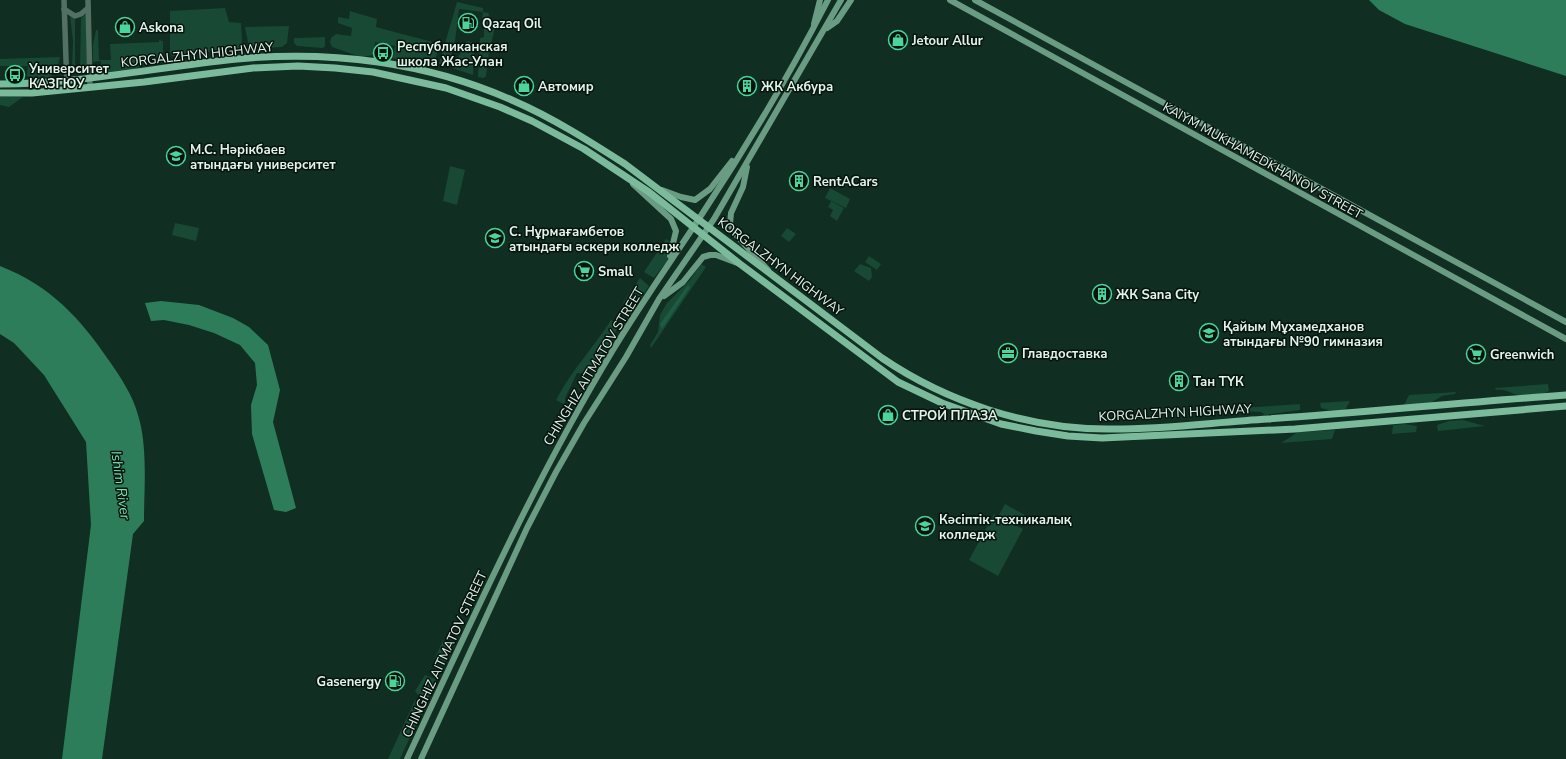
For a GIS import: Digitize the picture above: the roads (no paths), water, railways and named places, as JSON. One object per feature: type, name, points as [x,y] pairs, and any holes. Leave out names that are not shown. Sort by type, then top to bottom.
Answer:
[{"type":"main road","points":[[813,30],[820,0]]},
{"type":"main road","name":"CHINGHIZ AITMATOV STREET","points":[[407,759],[546,466],[613,350],[744,148],[813,30],[828,0]]},
{"type":"main road","name":"CHINGHIZ AITMATOV STREET","points":[[421,759],[527,528],[584,423],[626,357],[659,299],[709,227],[826,29],[841,0]]},
{"type":"main road","points":[[826,29],[837,21],[851,0]]},
{"type":"main road","name":"KAIYM MUKHAMEDKHANOV STREET","points":[[950,0],[1566,339]]},
{"type":"main road","name":"KAIYM MUKHAMEDKHANOV STREET","points":[[975,0],[1566,322]]},
{"type":"main road","name":"KORGALZHYN HIGHWAY","points":[[0,84],[90,79],[237,59],[296,56],[352,59],[403,66],[472,85],[520,104],[589,141],[625,164],[653,187],[699,219],[882,358],[908,376],[974,405],[1044,423],[1106,430],[1386,411],[1566,395]]},
{"type":"main road","name":"KORGALZHYN HIGHWAY","points":[[0,93],[32,93],[67,90],[253,68],[298,66],[373,72],[443,87],[532,121],[584,149],[650,192],[740,264],[898,382],[955,408],[1001,424],[1036,431],[1068,436],[1102,438],[1379,423],[1566,406]]},
{"type":"main road","points":[[1109,88],[1116,77]]},
{"type":"main road","points":[[653,187],[681,197],[695,200],[710,189],[744,148]]},
{"type":"main road","points":[[748,161],[743,187],[731,213],[730,224],[736,235],[772,274]]},
{"type":"main road","points":[[628,179],[671,219],[674,225],[676,231],[674,245],[664,271]]},
{"type":"main road","points":[[659,299],[682,282],[703,257],[716,255],[740,264]]},
{"type":"street","points":[[64,0],[67,90]]},
{"type":"street","points":[[88,0],[90,87]]},
{"type":"street","points":[[64,9],[75,16],[81,14],[88,8]]},
{"type":"water","points":[[1369,0],[1566,0],[1566,76],[1405,24],[1379,10]]},
{"type":"water","name":"Ishim River","points":[[0,266],[34,283],[49,294],[63,305],[87,331],[99,346],[130,394],[141,427],[145,468],[144,521],[133,534],[102,759],[62,759],[91,525],[86,442],[44,375],[14,343],[0,334]]},
{"type":"water","points":[[161,301],[199,305],[233,318],[249,327],[268,345],[280,390],[273,422],[296,508],[286,512],[274,510],[252,434],[251,405],[257,385],[255,363],[240,345],[214,333],[189,325],[164,320],[151,321],[145,303]]},
{"type":"place","name":"Qazaq Oil","points":[[468,23]]},
{"type":"place","name":"Askona","points":[[125,27]]},
{"type":"place","name":"Jetour Allur","points":[[898,40]]},
{"type":"place","name":"Республиканская школа Жас-Улан","points":[[383,53]]},
{"type":"place","name":"Университет КАЗГЮУ","points":[[15,75]]},
{"type":"place","name":"Автомир","points":[[524,86]]},
{"type":"place","name":"ЖК Акбура","points":[[747,86]]},
{"type":"place","name":"М.С. Нәрікбаев атындағы университет","points":[[176,156]]},
{"type":"place","name":"RentACars","points":[[799,181]]},
{"type":"place","name":"С. Нұрмағамбетов атындағы әскери колледж","points":[[495,238]]},
{"type":"place","name":"Small","points":[[584,271]]},
{"type":"place","name":"ЖК Sana City","points":[[1102,294]]},
{"type":"place","name":"Қайым Мұхамедханов атындағы №90 гимназия","points":[[1209,333]]},
{"type":"place","name":"Главдоставка","points":[[1008,353]]},
{"type":"place","name":"Greenwich","points":[[1476,354]]},
{"type":"place","name":"Тан ТҮК","points":[[1179,381]]},
{"type":"place","name":"СТРОЙ ПЛАЗА","points":[[888,415]]},
{"type":"place","name":"Кәсіптік-техникалық колледж","points":[[925,526]]},
{"type":"place","name":"Gasenergy","points":[[395,681]]}]
